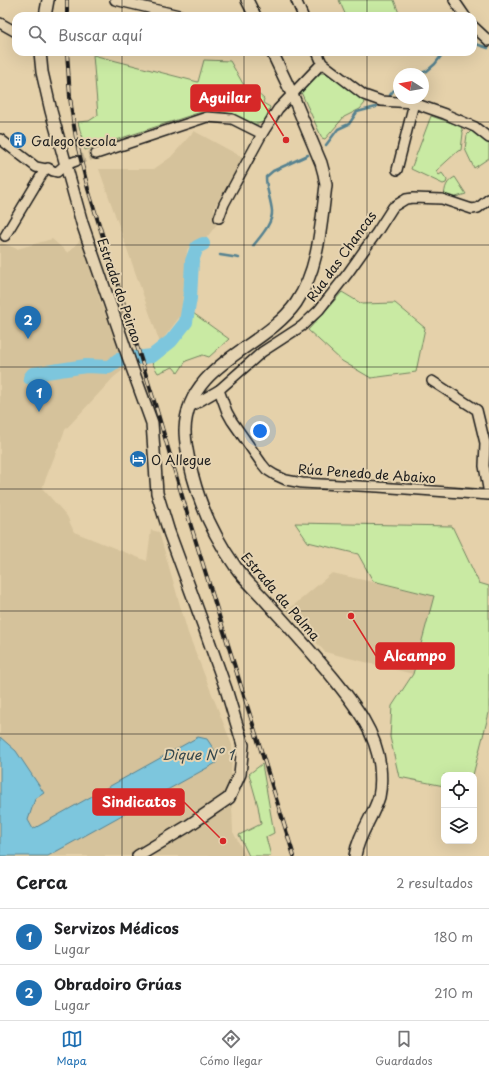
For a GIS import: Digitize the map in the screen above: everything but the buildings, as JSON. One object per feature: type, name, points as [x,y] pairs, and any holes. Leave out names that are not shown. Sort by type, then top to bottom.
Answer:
[{"type":"street","points":[[46,12],[48,0]]},
{"type":"street","points":[[115,0],[148,4],[171,12]]},
{"type":"street","points":[[247,0],[253,12]]},
{"type":"street","points":[[296,0],[301,12]]},
{"type":"street","points":[[454,0],[462,12]]},
{"type":"street","points":[[0,23],[12,30]]},
{"type":"street","points":[[477,30],[489,41]]},
{"type":"street","name":"Estrada do Peirao","points":[[40,56],[42,72],[56,131],[71,163],[82,223],[125,350],[152,423],[157,493],[169,532],[226,689],[243,745],[240,774],[229,798],[188,826],[138,856]]},
{"type":"street","name":"Estrada da Palma","points":[[274,56],[292,94],[324,174],[326,185],[316,252],[306,285],[296,303],[285,316],[268,331],[230,357],[213,372],[198,389],[188,408],[185,430],[186,450],[197,492],[213,531],[235,566],[322,664],[352,701],[365,723],[378,752],[381,783],[378,798],[359,841],[355,856]]},
{"type":"street","points":[[319,56],[322,63],[364,95],[381,101],[393,102]]},
{"type":"street","points":[[220,218],[224,204],[262,134],[278,109],[322,63]]},
{"type":"street","points":[[397,170],[414,104]]},
{"type":"street","points":[[417,104],[475,127],[489,138]]},
{"type":"street","points":[[96,154],[206,117],[232,119],[262,134]]},
{"type":"street","points":[[0,139],[36,167],[48,168],[57,172],[71,163]]},
{"type":"street","points":[[5,236],[46,169]]},
{"type":"street","name":"Rúa das Chancas","points":[[188,408],[219,390],[262,352],[302,326],[318,310],[352,267],[393,207],[406,199],[414,198],[442,199],[472,208],[478,208],[489,199]]},
{"type":"street","points":[[432,381],[477,410],[485,443],[484,466],[489,494]]},
{"type":"street","name":"Rúa Penedo de Abaixo","points":[[219,390],[232,421],[262,464],[268,470],[286,480],[302,483],[489,494]]},
{"type":"shaded area","points":[[194,131],[244,158],[214,208],[214,221],[217,224],[204,241],[188,248],[181,315],[160,343],[99,169],[154,169],[171,157]]},
{"type":"shaded area","points":[[52,239],[68,253],[81,239],[101,303],[127,367],[114,377],[65,430],[42,488],[67,516],[74,532],[147,561],[151,530],[159,532],[188,633],[232,745],[231,780],[233,832],[246,856],[48,856],[28,821],[0,737],[0,242],[17,249]]},
{"type":"shaded area","points":[[332,573],[435,596],[413,674],[325,652],[287,611]]},
{"type":"green space","points":[[339,0],[394,0],[398,12],[344,12]]},
{"type":"green space","points":[[93,56],[198,82],[204,60],[230,61],[250,96],[256,92],[264,99],[263,103],[270,107],[265,121],[258,124],[250,124],[232,114],[214,110],[198,113],[85,150],[78,122],[89,121],[98,115]]},
{"type":"green space","points":[[321,73],[330,74],[360,96],[365,103],[360,109],[344,117],[325,139],[322,138],[300,90]]},
{"type":"green space","points":[[431,116],[461,126],[463,133],[461,150],[436,171],[439,175],[442,173],[447,180],[446,183],[443,184],[411,169]]},
{"type":"green space","points":[[471,131],[475,132],[489,144],[489,158],[474,168],[465,149],[467,135]]},
{"type":"green space","points":[[455,177],[466,194],[449,199],[444,197],[446,185]]},
{"type":"green space","points":[[342,292],[362,304],[395,303],[425,328],[416,372],[371,378],[342,361],[308,330]]},
{"type":"green space","points":[[193,313],[229,339],[209,357],[203,355],[186,361],[178,373],[173,367],[158,373],[151,361],[179,339]]},
{"type":"green space","points":[[295,523],[452,526],[479,583],[489,586],[489,713],[474,772],[441,772],[441,785],[399,777],[390,737],[392,706],[413,674],[434,596],[373,581],[358,554],[308,542]]},
{"type":"green space","points":[[262,764],[274,833],[266,837],[271,856],[249,856],[239,835],[261,824],[258,806],[249,774]]},
{"type":"water","name":"Dique Nº 1","points":[[0,737],[16,751],[44,793],[35,799],[28,820],[33,829],[198,737],[207,739],[217,754],[216,763],[48,856],[0,856]]},
{"type":"waterway","points":[[477,44],[488,48]]},
{"type":"waterway","points":[[429,69],[441,56]]},
{"type":"waterway","points":[[390,95],[393,91]]},
{"type":"waterway","points":[[326,145],[338,129],[349,124],[357,112],[376,107]]},
{"type":"waterway","points":[[253,246],[266,230],[272,216],[266,177],[273,171],[308,155]]},
{"type":"waterway","points":[[30,378],[33,374],[86,366],[109,367],[118,360],[152,356],[171,341],[186,322],[190,298],[192,261],[197,247],[203,244]]},
{"type":"waterway","points":[[220,255],[239,258]]},
{"type":"tunnel","points":[[76,161],[96,154]]},
{"type":"railway","points":[[67,0],[67,12]]},
{"type":"railway","points":[[67,56],[73,120],[88,189],[294,856]]},
{"type":"place","name":"Galego escola","points":[[18,140]]},
{"type":"place","name":"Aguilar","points":[[286,140]]},
{"type":"place","name":"Obradoiro Grúas","points":[[28,339]]},
{"type":"place","name":"Servizos Médicos","points":[[39,412]]},
{"type":"place","name":"O Allegue","points":[[138,459]]},
{"type":"place","name":"Alcampo","points":[[351,616]]},
{"type":"place","name":"Sindicatos","points":[[223,841]]}]
